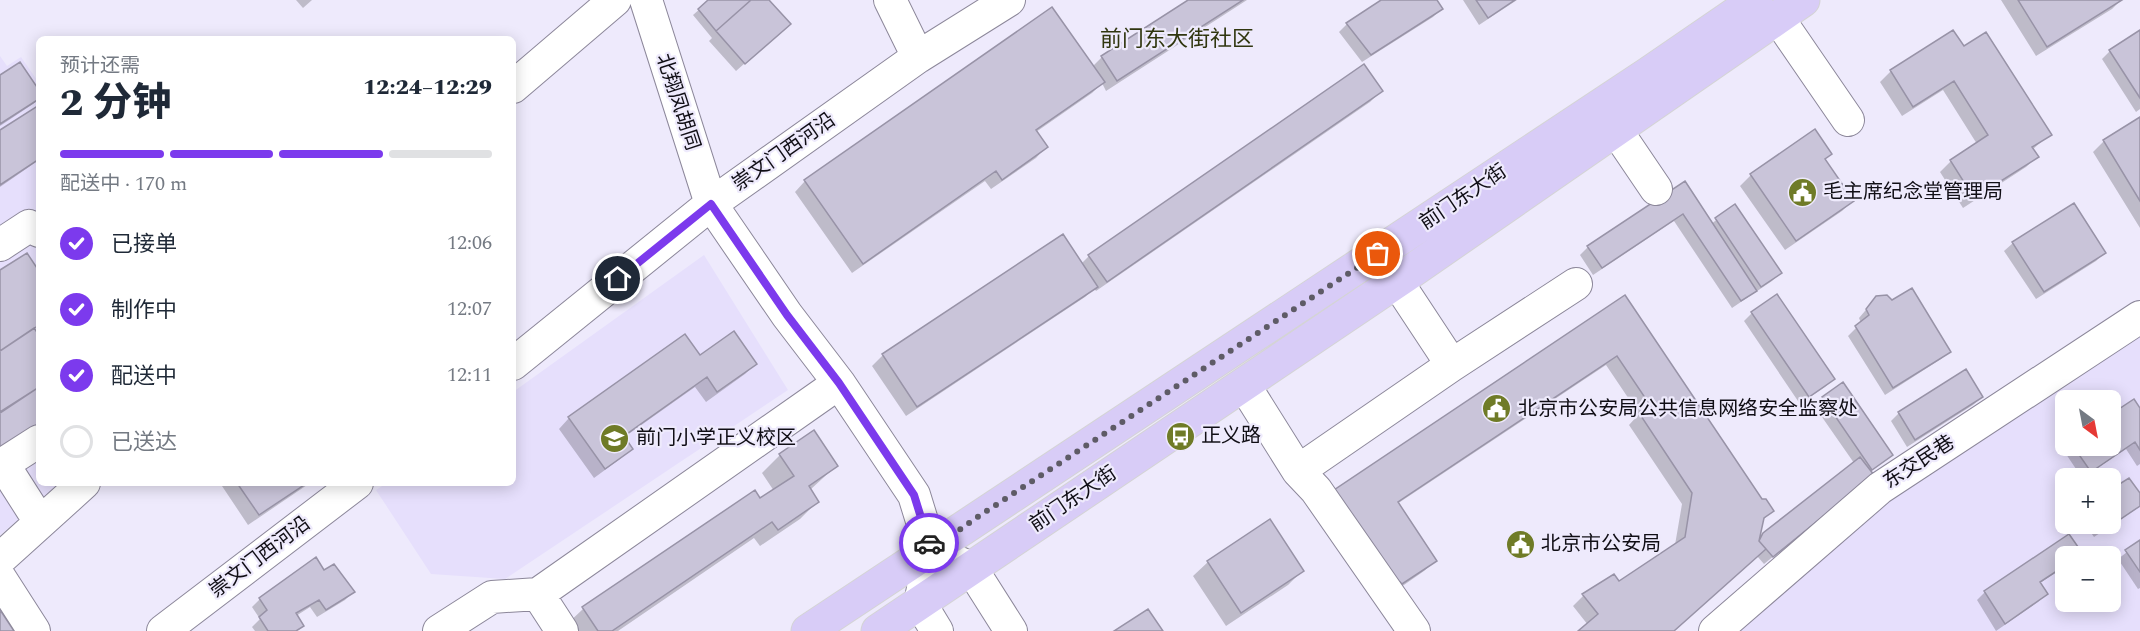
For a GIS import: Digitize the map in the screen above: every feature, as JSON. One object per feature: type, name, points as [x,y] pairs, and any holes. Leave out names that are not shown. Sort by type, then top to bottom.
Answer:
[{"type":"main road","name":"前门东大街","points":[[878,631],[1244,385],[1616,130],[1779,6]]},
{"type":"main road","name":"前门东大街","points":[[808,631],[1648,74],[1779,6]]},
{"type":"street","points":[[516,84],[615,0]]},
{"type":"street","name":"北翔凤胡同","points":[[646,0],[711,204],[787,315],[839,383],[914,495],[931,550]]},
{"type":"street","points":[[890,0],[918,57]]},
{"type":"street","name":"崇文门西河沿","points":[[516,362],[711,204],[918,57],[1009,0]]},
{"type":"street","points":[[1779,6],[1848,120]]},
{"type":"street","points":[[1616,130],[1656,189]]},
{"type":"street","points":[[1,242],[29,226],[36,230]]},
{"type":"street","points":[[1378,254],[1452,364]]},
{"type":"street","points":[[1298,471],[1452,364],[1576,284]]},
{"type":"street","name":"东交民巷","points":[[1715,631],[1880,488],[2140,317]]},
{"type":"street","points":[[439,631],[492,597],[538,594],[839,383]]},
{"type":"street","points":[[1244,385],[1298,471],[1316,490],[1414,631]]},
{"type":"street","points":[[36,443],[3,464],[40,522]]},
{"type":"street","points":[[0,559],[81,486]]},
{"type":"street","name":"崇文门西河沿","points":[[163,631],[353,486]]},
{"type":"street","points":[[937,631],[920,603],[931,550],[971,568],[1011,631]]},
{"type":"street","points":[[0,578],[34,631]]},
{"type":"street","points":[[538,594],[562,631]]},
{"type":"shaded area","points":[[0,56],[7,66],[21,57],[36,79],[36,486],[58,486],[0,535]]},
{"type":"shaded area","name":"前门小学正义校区","points":[[704,255],[788,390],[505,579],[431,574],[376,490],[382,486],[516,486],[516,390]]},
{"type":"shaded area","points":[[2140,334],[2140,631],[1739,631],[1887,499]]},
{"type":"building","points":[[708,0],[751,0],[716,31],[698,9]]},
{"type":"building","points":[[751,0],[769,0],[791,24],[745,64],[716,31]]},
{"type":"building","points":[[1188,0],[1243,0],[1117,81],[1101,56]]},
{"type":"building","points":[[1381,0],[1437,0],[1443,9],[1371,55],[1346,23]]},
{"type":"building","points":[[1476,0],[1515,0],[1488,18]]},
{"type":"building","points":[[2018,0],[2122,0],[2047,47]]},
{"type":"building","points":[[1052,7],[1105,82],[1036,130],[1048,147],[1002,180],[996,171],[863,264],[804,180]]},
{"type":"building","points":[[1953,30],[1964,46],[1986,32],[2052,135],[2032,147],[2039,157],[1974,198],[1950,160],[1988,135],[1954,81],[1913,107],[1890,70]]},
{"type":"building","points":[[2140,30],[2140,98],[2109,50]]},
{"type":"building","points":[[20,62],[36,86],[36,101],[0,124],[0,75]]},
{"type":"building","points":[[1364,64],[1383,91],[1107,282],[1088,255]]},
{"type":"building","points":[[36,107],[36,161],[0,185],[0,130]]},
{"type":"building","points":[[2140,117],[2140,201],[2103,140]]},
{"type":"building","points":[[1815,129],[1832,154],[1825,159],[1854,201],[1796,241],[1750,174]]},
{"type":"building","points":[[1685,181],[1757,291],[1741,301],[1683,214],[1602,268],[1587,246]]},
{"type":"building","points":[[2074,203],[2106,253],[2044,292],[2012,242]]},
{"type":"building","points":[[1735,204],[1782,273],[1761,287],[1715,218]]},
{"type":"building","points":[[1063,234],[1098,287],[917,407],[882,354]]},
{"type":"building","points":[[27,253],[36,266],[36,327],[0,351],[0,270]]},
{"type":"building","points":[[1912,288],[1951,352],[1893,388],[1855,326],[1869,315],[1866,309],[1876,296],[1887,295],[1892,300]]},
{"type":"building","points":[[1777,294],[1835,379],[1809,397],[1751,312]]},
{"type":"building","points":[[1625,295],[1762,499],[1766,499],[1774,511],[1764,518],[1759,541],[1766,549],[1674,631],[1578,631],[1598,614],[1582,594],[1614,574],[1619,581],[1685,537],[1692,493],[1639,413],[1650,405],[1617,356],[1398,502],[1437,561],[1402,584],[1400,582],[1397,584],[1334,490]]},
{"type":"building","points":[[34,328],[36,331],[36,389],[0,413],[0,351]]},
{"type":"building","points":[[734,331],[757,364],[717,392],[707,377],[624,436],[633,449],[605,469],[568,417],[685,334],[700,355]]},
{"type":"building","points":[[1966,369],[1983,397],[1915,440],[1898,412]]},
{"type":"building","points":[[1843,382],[1893,455],[1872,470],[1822,397]]},
{"type":"building","points":[[36,389],[36,428],[0,452],[0,412]]},
{"type":"building","points":[[2134,399],[2140,408],[2140,450],[2135,442],[2121,452],[2121,408]]},
{"type":"building","points":[[814,430],[838,466],[809,486],[819,502],[778,530],[772,522],[612,631],[598,631],[582,607],[755,490],[760,498],[794,476],[779,454]]},
{"type":"building","points":[[2080,456],[2114,456],[2097,468],[2088,468]]},
{"type":"building","points":[[1860,457],[1874,475],[1773,557],[1759,541],[1763,533]]},
{"type":"building","points":[[2129,478],[2140,493],[2140,506],[2121,519],[2121,483]]},
{"type":"building","points":[[239,486],[302,486],[259,515]]},
{"type":"building","points":[[1270,519],[1304,571],[1241,613],[1207,561]]},
{"type":"building","points":[[2069,534],[2077,546],[2055,546],[2055,572],[2040,582],[2048,594],[2005,624],[1984,591]]},
{"type":"building","points":[[2140,540],[2140,572],[2125,550]]},
{"type":"building","points":[[316,557],[324,570],[334,564],[355,592],[326,610],[319,600],[296,613],[304,626],[296,631],[268,631],[259,617],[267,610],[259,598]]},
{"type":"building","points":[[1148,609],[1163,631],[1114,631]]},
{"type":"building","points":[[0,610],[14,631],[0,631]]},
{"type":"way so far","points":[[929,543],[931,550],[976,518],[1378,254]]},
{"type":"place","name":"毛主席纪念堂管理局","points":[[1802,192]]},
{"type":"place","name":"北京市公安局公共信息网络安全监察处","points":[[1497,409]]},
{"type":"place","name":"正义路","points":[[1180,436]]},
{"type":"place","name":"前门小学正义校区","points":[[615,438]]},
{"type":"place","name":"北京市公安局","points":[[1520,544]]},
{"type":"district","name":"前门东大街社区","points":[[1177,39]]},
{"type":"route","points":[[618,279],[711,204],[787,315],[839,383],[914,495],[929,543]]}]
